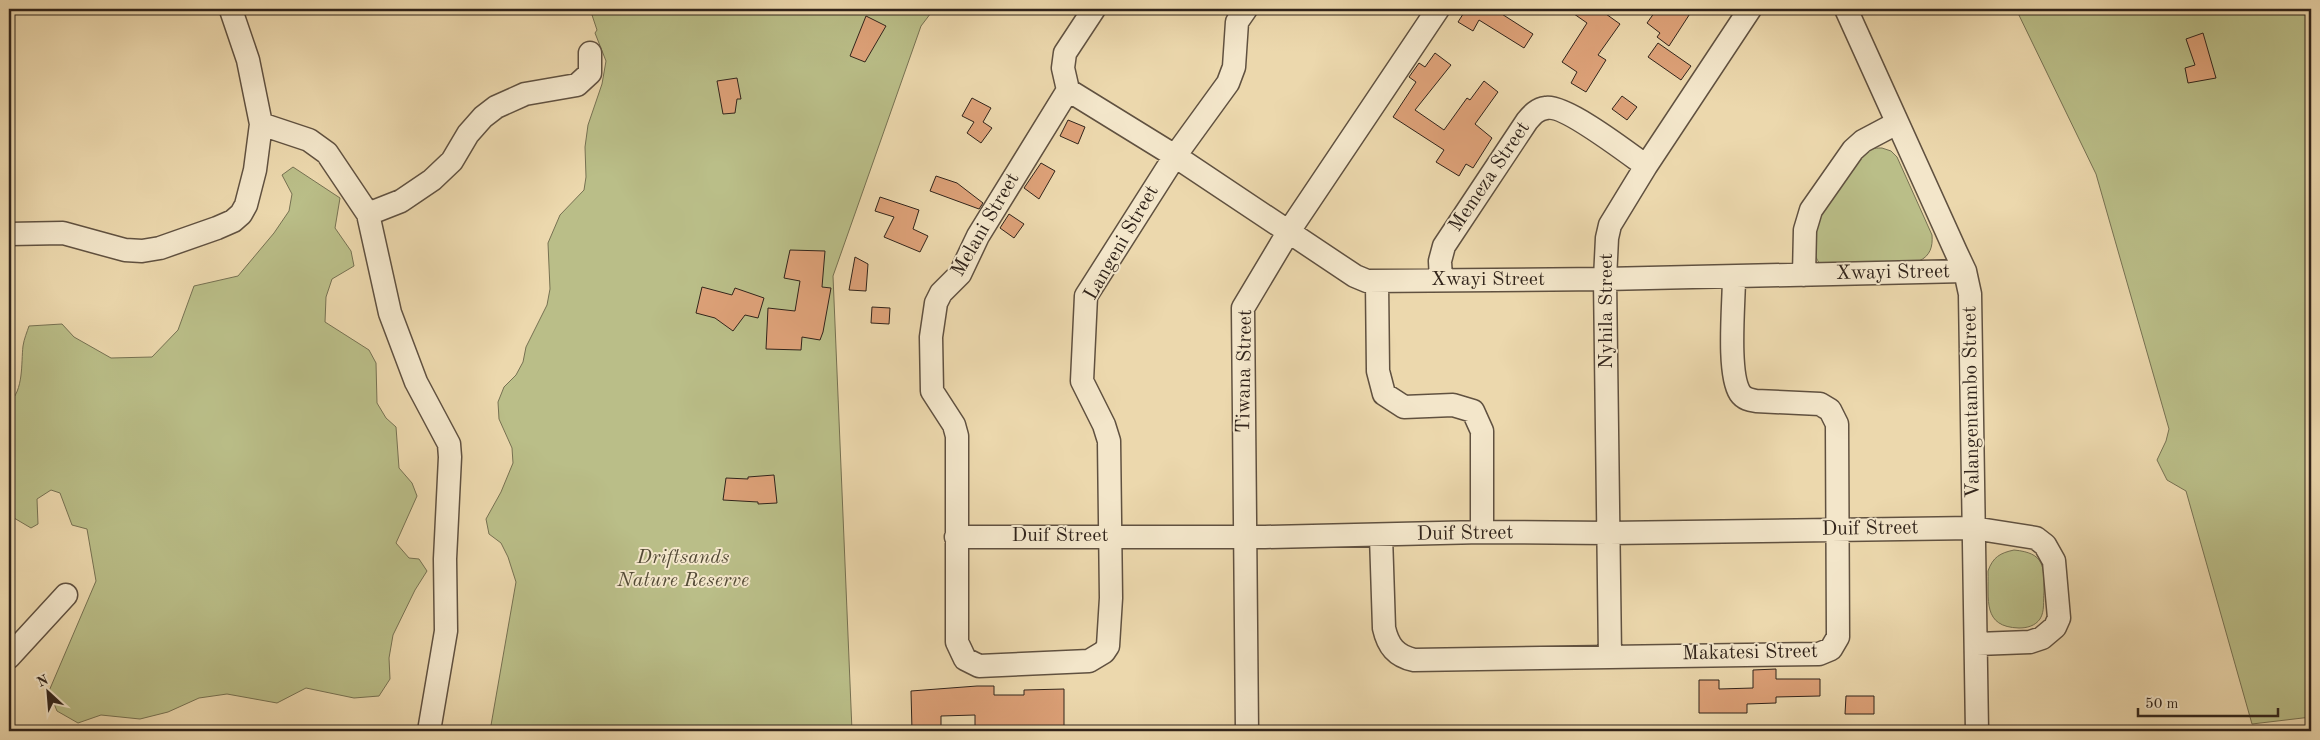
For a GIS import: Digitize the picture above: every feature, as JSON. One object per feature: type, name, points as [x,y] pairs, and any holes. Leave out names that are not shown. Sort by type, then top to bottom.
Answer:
[{"type":"street","points":[[1068,90],[1063,68],[1065,53],[1094,9]]},
{"type":"street","name":"Langeni Street","points":[[965,659],[979,666],[993,666],[1089,661],[1104,652],[1109,638],[1109,441],[1104,424],[1083,385],[1081,376],[1086,296],[1175,156],[1232,75],[1237,22],[1246,9]]},
{"type":"street","name":"Nyhila Street","points":[[1610,656],[1605,279],[1608,230],[1646,166],[1750,9]]},
{"type":"street","name":"Valangentambo Street","points":[[1846,9],[1965,271],[1970,294],[1977,731]]},
{"type":"street","points":[[9,234],[63,233],[125,250],[142,251],[160,248],[233,222],[246,205],[255,170],[261,124],[248,60],[231,10]]},
{"type":"street","name":"Tiwana Street","points":[[1247,731],[1243,308],[1289,231],[1429,12]]},
{"type":"street","points":[[368,214],[401,201],[432,180],[452,161],[468,134],[483,116],[496,107],[525,94],[578,85],[590,73],[590,53]]},
{"type":"street","name":"Xwayi Street","points":[[1068,90],[1175,156],[1355,276],[1367,281],[1734,277],[1965,271]]},
{"type":"street","name":"Melani Street","points":[[965,659],[957,642],[957,436],[954,425],[936,398],[932,386],[931,337],[936,303],[942,293],[960,274],[978,236],[1068,90]]},
{"type":"street","name":"Memeza Street","points":[[1441,280],[1440,261],[1444,246],[1527,121],[1538,110],[1546,107],[1566,112],[1646,166]]},
{"type":"street","points":[[1804,275],[1805,230],[1811,210],[1853,150],[1863,141],[1897,123]]},
{"type":"street","points":[[261,124],[309,140],[327,153],[368,214],[390,313],[416,382],[449,444],[445,559],[446,631],[429,731]]},
{"type":"street","name":"Makatesi Street","points":[[1381,536],[1386,640],[1392,649],[1403,658],[1414,660],[1826,652],[1834,646],[1838,637],[1837,424],[1835,416],[1830,410],[1820,404],[1756,402],[1747,400],[1740,394],[1734,374],[1734,277]]},
{"type":"street","points":[[1377,282],[1378,371],[1384,394],[1404,407],[1453,405],[1473,411],[1482,431],[1482,532]]},
{"type":"street","name":"Duif Street","points":[[956,537],[1381,536],[1482,532],[1609,533],[1973,528],[2036,538],[2045,545],[2054,560],[2059,618],[2055,627],[2042,638],[2030,642],[1977,644]]},
{"type":"street","points":[[9,657],[66,595]]},
{"type":"green space","name":"Driftsands Nature Reserve","points":[[590,9],[934,9],[921,26],[833,276],[852,731],[490,731],[516,582],[508,557],[501,543],[489,534],[486,519],[501,492],[513,463],[512,448],[499,419],[498,402],[504,387],[516,375],[523,362],[526,347],[547,305],[550,289],[548,243],[560,215],[584,190],[586,177],[585,147],[588,125],[602,84],[606,61],[595,33],[597,30]]},
{"type":"green space","points":[[2016,9],[2311,9],[2311,717],[2252,724],[2186,491],[2167,480],[2157,460],[2166,441],[2169,429],[2096,174]]},
{"type":"green space","points":[[1882,148],[1891,151],[1897,157],[1932,235],[1930,251],[1923,259],[1912,263],[1887,265],[1820,264],[1814,253],[1813,240],[1814,231],[1822,213],[1861,157],[1869,150]]},
{"type":"green space","points":[[293,167],[340,198],[335,228],[351,251],[354,266],[332,279],[326,297],[325,322],[369,350],[376,363],[377,403],[386,418],[396,427],[399,468],[412,483],[417,496],[396,543],[409,558],[419,559],[427,571],[415,590],[393,635],[389,658],[390,679],[379,696],[354,698],[306,688],[277,703],[227,694],[199,698],[168,712],[140,719],[101,715],[78,723],[57,711],[49,691],[96,581],[87,529],[72,525],[60,493],[51,490],[37,499],[38,524],[31,528],[9,515],[9,403],[14,398],[19,384],[23,346],[29,326],[62,324],[74,337],[111,358],[152,357],[178,330],[194,286],[238,276],[274,233],[289,211],[292,194],[282,175]]},
{"type":"green space","points":[[2014,550],[2032,554],[2037,558],[2041,562],[2044,575],[2044,606],[2042,616],[2036,623],[2025,628],[1999,623],[1993,617],[1988,602],[1988,571],[1992,562],[1998,556]]},
{"type":"building","points":[[1461,9],[1494,9],[1533,34],[1524,48],[1479,20],[1473,31],[1458,22],[1465,11]]},
{"type":"building","points":[[1567,9],[1599,9],[1620,24],[1598,55],[1606,60],[1586,92],[1571,83],[1577,72],[1562,62],[1587,23]]},
{"type":"building","points":[[1657,9],[1693,9],[1669,46],[1657,37],[1660,33],[1647,23]]},
{"type":"building","points":[[866,16],[886,26],[865,62],[850,56]]},
{"type":"building","points":[[2203,33],[2216,78],[2188,83],[2185,68],[2195,65],[2186,39]]},
{"type":"building","points":[[1658,43],[1691,66],[1681,80],[1648,57]]},
{"type":"building","points":[[1435,53],[1451,65],[1415,110],[1444,130],[1467,98],[1470,100],[1484,81],[1498,92],[1475,124],[1492,138],[1473,168],[1466,164],[1459,176],[1436,162],[1444,150],[1393,117],[1416,82],[1409,77],[1419,63],[1425,67]]},
{"type":"building","points":[[737,78],[741,99],[737,99],[735,113],[723,114],[717,81]]},
{"type":"building","points":[[1622,96],[1637,107],[1627,120],[1612,109]]},
{"type":"building","points":[[972,98],[991,108],[983,122],[992,128],[981,143],[967,133],[974,122],[962,116]]},
{"type":"building","points":[[1068,120],[1085,127],[1078,144],[1060,136]]},
{"type":"building","points":[[1041,163],[1055,171],[1039,199],[1024,188]]},
{"type":"building","points":[[936,176],[957,183],[983,203],[979,209],[930,191]]},
{"type":"building","points":[[880,197],[919,210],[913,229],[928,236],[920,252],[884,237],[894,217],[875,211]]},
{"type":"building","points":[[1009,214],[1024,224],[1014,238],[1000,228]]},
{"type":"building","points":[[790,250],[825,251],[822,287],[831,288],[823,332],[820,340],[802,337],[801,350],[766,349],[768,308],[795,311],[800,281],[784,278]]},
{"type":"building","points":[[855,257],[868,264],[866,291],[849,290]]},
{"type":"building","points":[[702,287],[732,295],[735,288],[764,298],[758,318],[745,315],[733,331],[715,318],[696,313]]},
{"type":"building","points":[[872,307],[890,308],[889,324],[871,323]]},
{"type":"building","points":[[774,475],[777,503],[758,504],[758,502],[723,500],[726,478],[748,479],[748,477]]},
{"type":"building","points":[[1776,669],[1776,679],[1820,679],[1820,696],[1776,697],[1776,703],[1747,704],[1747,713],[1699,713],[1699,680],[1719,680],[1719,689],[1753,688],[1753,670]]},
{"type":"building","points":[[994,686],[994,695],[1024,695],[1024,690],[1064,689],[1064,731],[1024,731],[1024,729],[995,728],[995,731],[975,731],[975,715],[941,716],[941,731],[912,731],[911,691]]},
{"type":"building","points":[[1846,696],[1874,696],[1874,714],[1845,714]]}]
